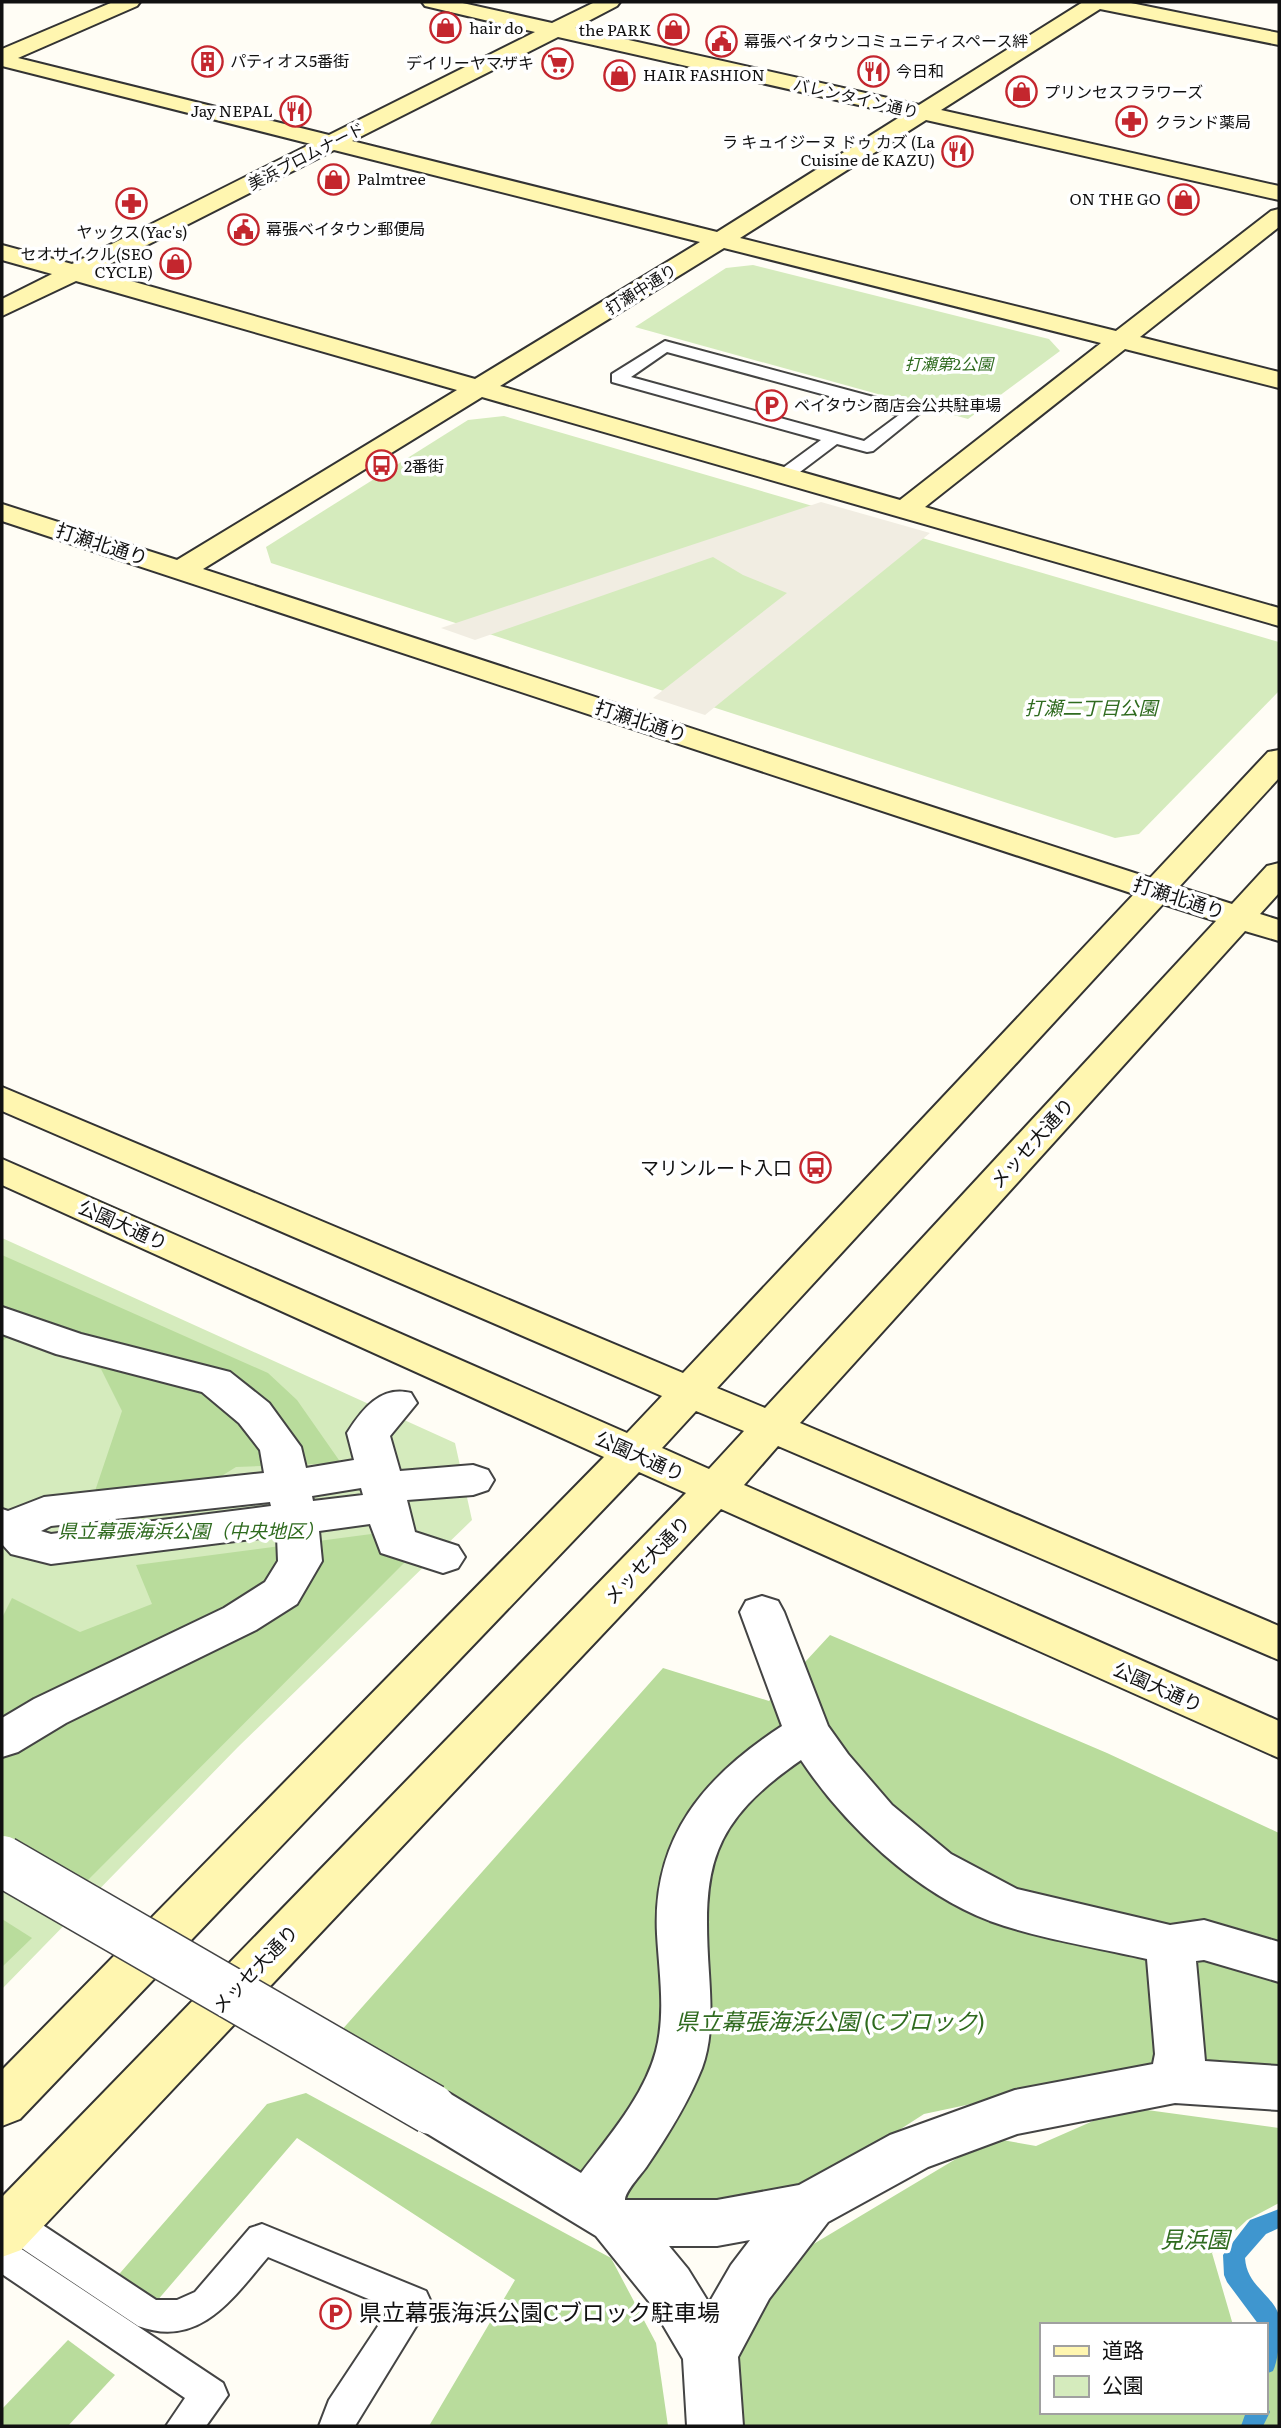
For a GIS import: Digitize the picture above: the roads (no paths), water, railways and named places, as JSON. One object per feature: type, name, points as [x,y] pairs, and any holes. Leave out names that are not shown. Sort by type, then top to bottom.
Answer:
[{"type":"street","points":[[2,58],[130,2]]},
{"type":"street","name":"バレンタイン通り","points":[[432,2],[1279,193]]},
{"type":"street","name":"美浜プロムナード","points":[[2,309],[610,2]]},
{"type":"street","points":[[1097,2],[1279,39]]},
{"type":"street","name":"打瀬中通り","points":[[181,570],[721,239],[1097,2]]},
{"type":"street","points":[[2,58],[1279,380]]},
{"type":"street","points":[[903,511],[1124,341],[1279,216]]},
{"type":"street","points":[[2,252],[1279,617]]},
{"type":"street","name":"打瀬北通り","points":[[2,512],[1279,931]]},
{"type":"street","points":[[2,2104],[633,1453],[1279,759]]},
{"type":"street","name":"メッセ大通り","points":[[5,2237],[774,1426],[1279,873]]},
{"type":"street","points":[[2,1098],[1279,1644]]},
{"type":"street","name":"公園大通り","points":[[2,1171],[1279,1741]]},
{"type":"street","points":[[2,1320],[70,1345],[216,1382],[254,1413],[280,1447],[292,1502],[300,1561],[281,1593],[240,1619],[50,1711],[2,1740]]},
{"type":"street","points":[[396,1403],[368,1433],[396,1542],[443,1557]]},
{"type":"street","points":[[6,1526],[26,1543],[51,1549],[292,1502],[383,1488],[473,1480]]},
{"type":"street","points":[[762,1612],[807,1732],[831,1767],[875,1818],[933,1867],[1005,1906],[1170,1945],[1204,1940],[1279,1962]]},
{"type":"street","points":[[603,2213],[613,2172],[665,2089],[682,2049],[685,1956],[682,1890],[708,1816],[757,1764],[807,1732]]},
{"type":"street","points":[[2,1861],[430,2109],[603,2213],[669,2286],[710,2354],[715,2426]]},
{"type":"street","points":[[1170,1945],[1181,2054],[1175,2081]]},
{"type":"street","points":[[603,2213],[717,2223],[809,2206],[909,2151],[1015,2112],[1175,2081],[1279,2088]]},
{"type":"street","points":[[710,2354],[750,2281],[809,2206]]},
{"type":"lane","points":[[665,346],[912,413],[867,447],[842,440],[618,378],[665,346]]},
{"type":"lane","points":[[791,479],[842,440]]},
{"type":"lane","points":[[5,2237],[210,2395],[184,2426]]},
{"type":"lane","points":[[5,2237],[150,2315],[180,2316],[206,2303],[262,2239],[414,2302],[342,2412],[337,2426]]},
{"type":"waterway","points":[[1267,2355],[1271,2337],[1270,2321],[1235,2275],[1234,2255],[1258,2227],[1279,2218]]},
{"type":"waterway","points":[[1252,2426],[1257,2414]]},
{"type":"place","name":"hair do","points":[[446,28]]},
{"type":"place","name":"the PARK","points":[[674,30]]},
{"type":"place","name":"幕張ベイタウンコミュニティスペース絆","points":[[721,41]]},
{"type":"place","name":"パティオス5番街","points":[[207,61]]},
{"type":"place","name":"デイリーヤマザキ","points":[[557,63]]},
{"type":"place","name":"今日和","points":[[873,71]]},
{"type":"place","name":"HAIR FASHION","points":[[620,75]]},
{"type":"place","name":"プリンセスフラワーズ","points":[[1021,92]]},
{"type":"place","name":"Jay NEPAL","points":[[296,111]]},
{"type":"place","name":"クランド薬局","points":[[1132,122]]},
{"type":"place","name":"ラ キュイジーヌ ドゥ カズ (La Cuisine de KAZU)","points":[[958,151]]},
{"type":"place","name":"Palmtree","points":[[334,179]]},
{"type":"place","name":"ON THE GO","points":[[1184,199]]},
{"type":"place","name":"ヤックス(Yac's)","points":[[132,203]]},
{"type":"place","name":"幕張ベイタウン郵便局","points":[[243,229]]},
{"type":"place","name":"セオサイクル(SEO CYCLE)","points":[[176,263]]},
{"type":"place","name":"ベイタウン商店会公共駐車場","points":[[771,405]]},
{"type":"place","name":"2番街","points":[[381,466]]},
{"type":"place","name":"マリンルート入口","points":[[815,1168]]},
{"type":"place","name":"県立幕張海浜公園Cブロック駐車場","points":[[336,2313]]},
{"type":"park label","name":"打瀬第2公園","points":[[949,364]]},
{"type":"park label","name":"打瀬二丁目公園","points":[[1091,708]]},
{"type":"park label","name":"県立幕張海浜公園（中央地区）","points":[[191,1531]]},
{"type":"park label","name":"県立幕張海浜公園 (Cブロック)","points":[[830,2022]]},
{"type":"park label","name":"見浜園","points":[[1195,2240]]}]
